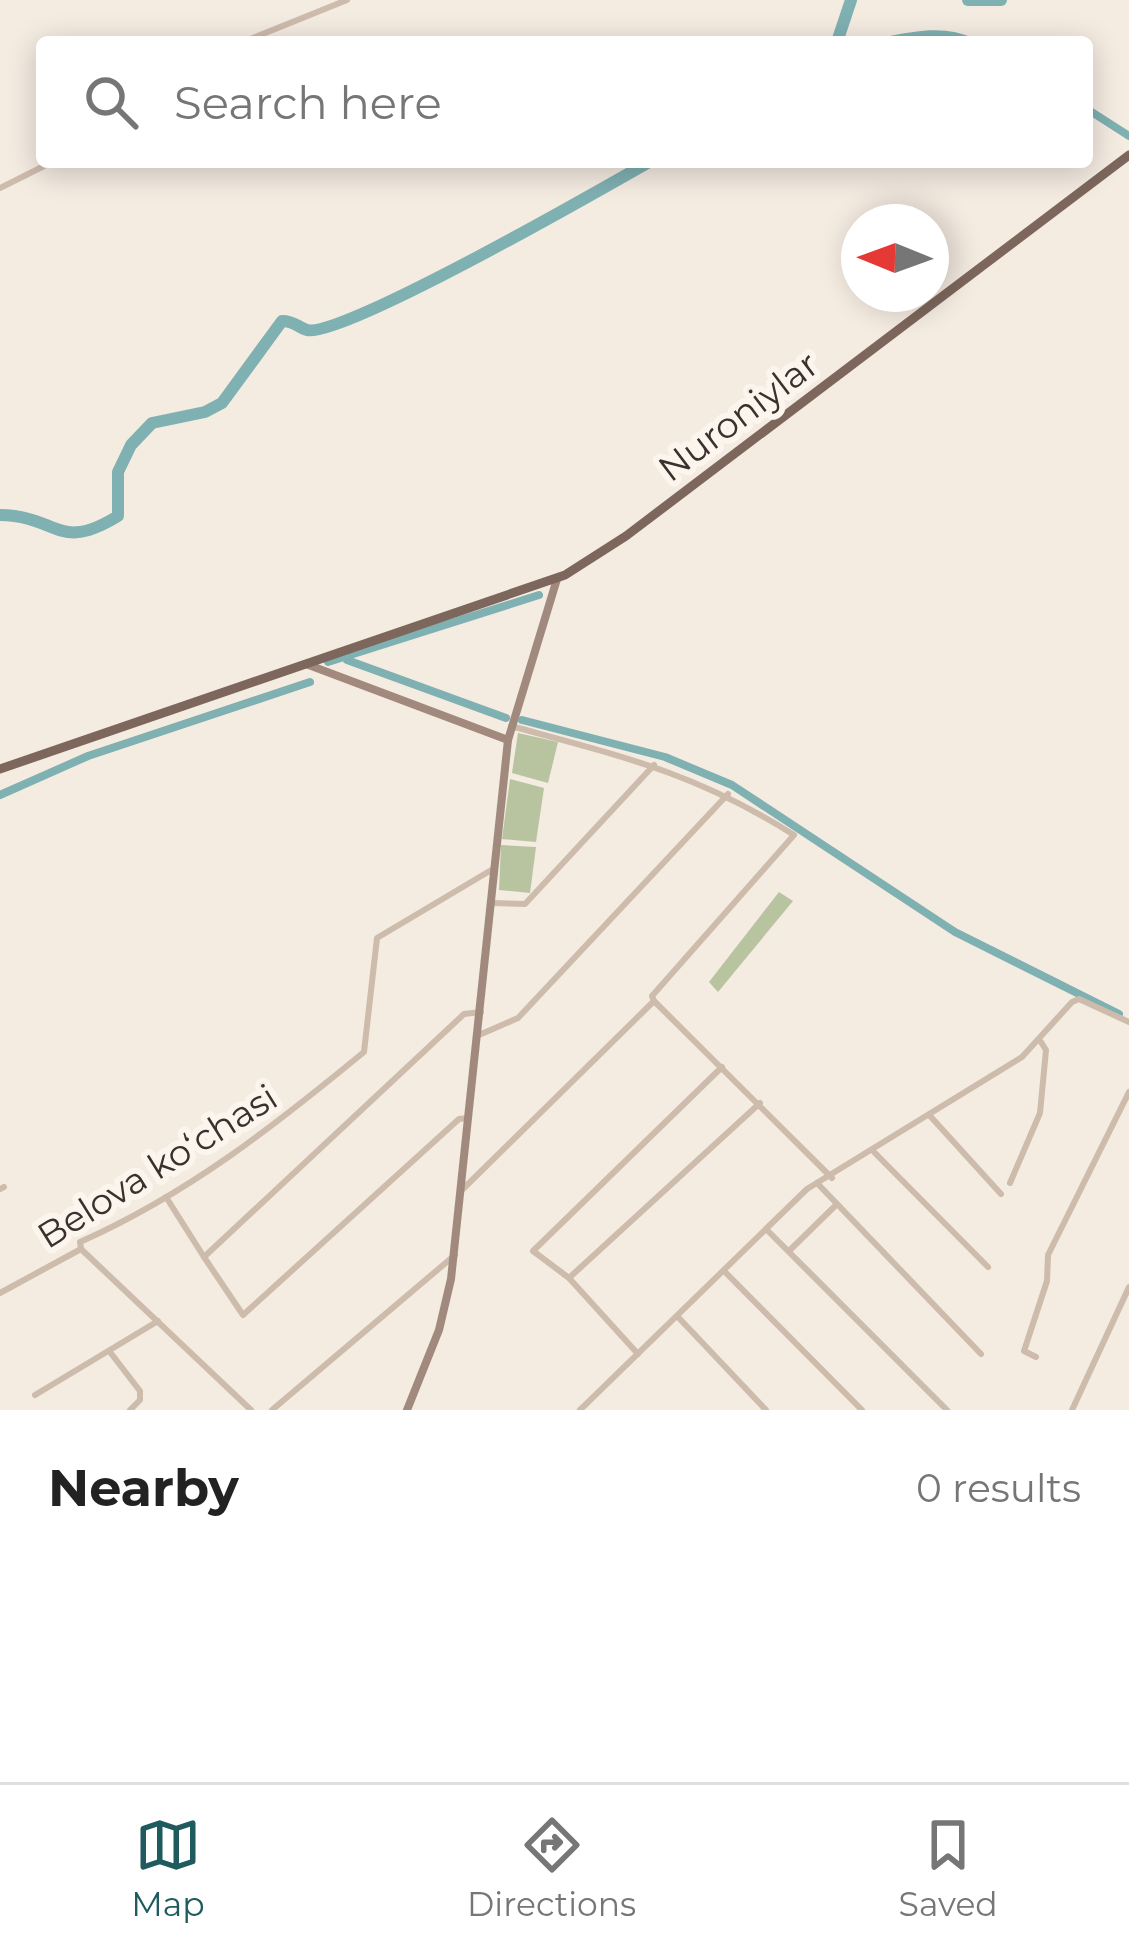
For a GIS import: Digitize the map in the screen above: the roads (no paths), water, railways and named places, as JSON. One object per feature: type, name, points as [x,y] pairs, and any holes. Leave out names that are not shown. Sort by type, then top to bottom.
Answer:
[{"type":"main road","name":"Nuroniylar","points":[[0,769],[557,579],[626,536],[1129,154]]},
{"type":"main road","points":[[406,1407],[439,1330],[454,1255],[508,740],[557,579]]},
{"type":"main road","points":[[305,663],[508,740]]},
{"type":"street","points":[[259,36],[346,0]]},
{"type":"street","points":[[0,188],[40,168]]},
{"type":"street","points":[[511,726],[654,765],[728,794],[794,835],[652,996],[832,1178]]},
{"type":"street","points":[[491,903],[525,904],[654,765]]},
{"type":"street","points":[[479,1035],[518,1018],[728,794]]},
{"type":"street","name":"Belova koʻchasi","points":[[0,1293],[81,1249],[80,1242],[166,1197],[286,1119],[364,1052],[376,938],[494,868]]},
{"type":"street","points":[[580,1410],[817,1183],[931,1117],[1041,1042],[1079,1000],[1129,1022]]},
{"type":"street","points":[[463,1189],[654,1001]]},
{"type":"street","points":[[204,1257],[464,1014],[482,1012]]},
{"type":"street","points":[[1010,1183],[1040,1114],[1046,1050],[1041,1042]]},
{"type":"street","points":[[639,1355],[569,1278],[533,1251],[722,1067]]},
{"type":"street","points":[[1036,1357],[1024,1351],[1047,1281],[1048,1255],[1129,1092]]},
{"type":"street","points":[[569,1278],[760,1103]]},
{"type":"street","points":[[931,1117],[1001,1195]]},
{"type":"street","points":[[166,1197],[243,1315],[459,1119],[471,1118]]},
{"type":"street","points":[[874,1152],[988,1267]]},
{"type":"street","points":[[817,1183],[981,1354]]},
{"type":"street","points":[[789,1251],[837,1204]]},
{"type":"street","points":[[766,1229],[947,1410]]},
{"type":"street","points":[[81,1249],[251,1410]]},
{"type":"street","points":[[272,1410],[454,1255]]},
{"type":"street","points":[[725,1272],[862,1410]]},
{"type":"street","points":[[1072,1410],[1129,1287]]},
{"type":"street","points":[[678,1317],[766,1410]]},
{"type":"street","points":[[35,1394],[158,1321]]},
{"type":"street","points":[[110,1352],[140,1391],[140,1400],[130,1410]]},
{"type":"waterway","points":[[839,36],[851,0]]},
{"type":"waterway","points":[[968,0],[1001,0]]},
{"type":"waterway","points":[[915,36],[950,36]]},
{"type":"waterway","points":[[1093,113],[1129,136]]},
{"type":"waterway","points":[[0,515],[70,532],[98,527],[118,516],[118,472],[131,445],[152,423],[205,412],[222,403],[282,321],[307,330],[329,327],[368,311],[638,168]]},
{"type":"waterway","points":[[328,662],[539,595]]},
{"type":"waterway","points":[[347,660],[506,718]]},
{"type":"waterway","points":[[0,795],[88,756],[310,682]]},
{"type":"waterway","points":[[522,720],[665,757],[732,785],[955,932],[1119,1014]]}]
